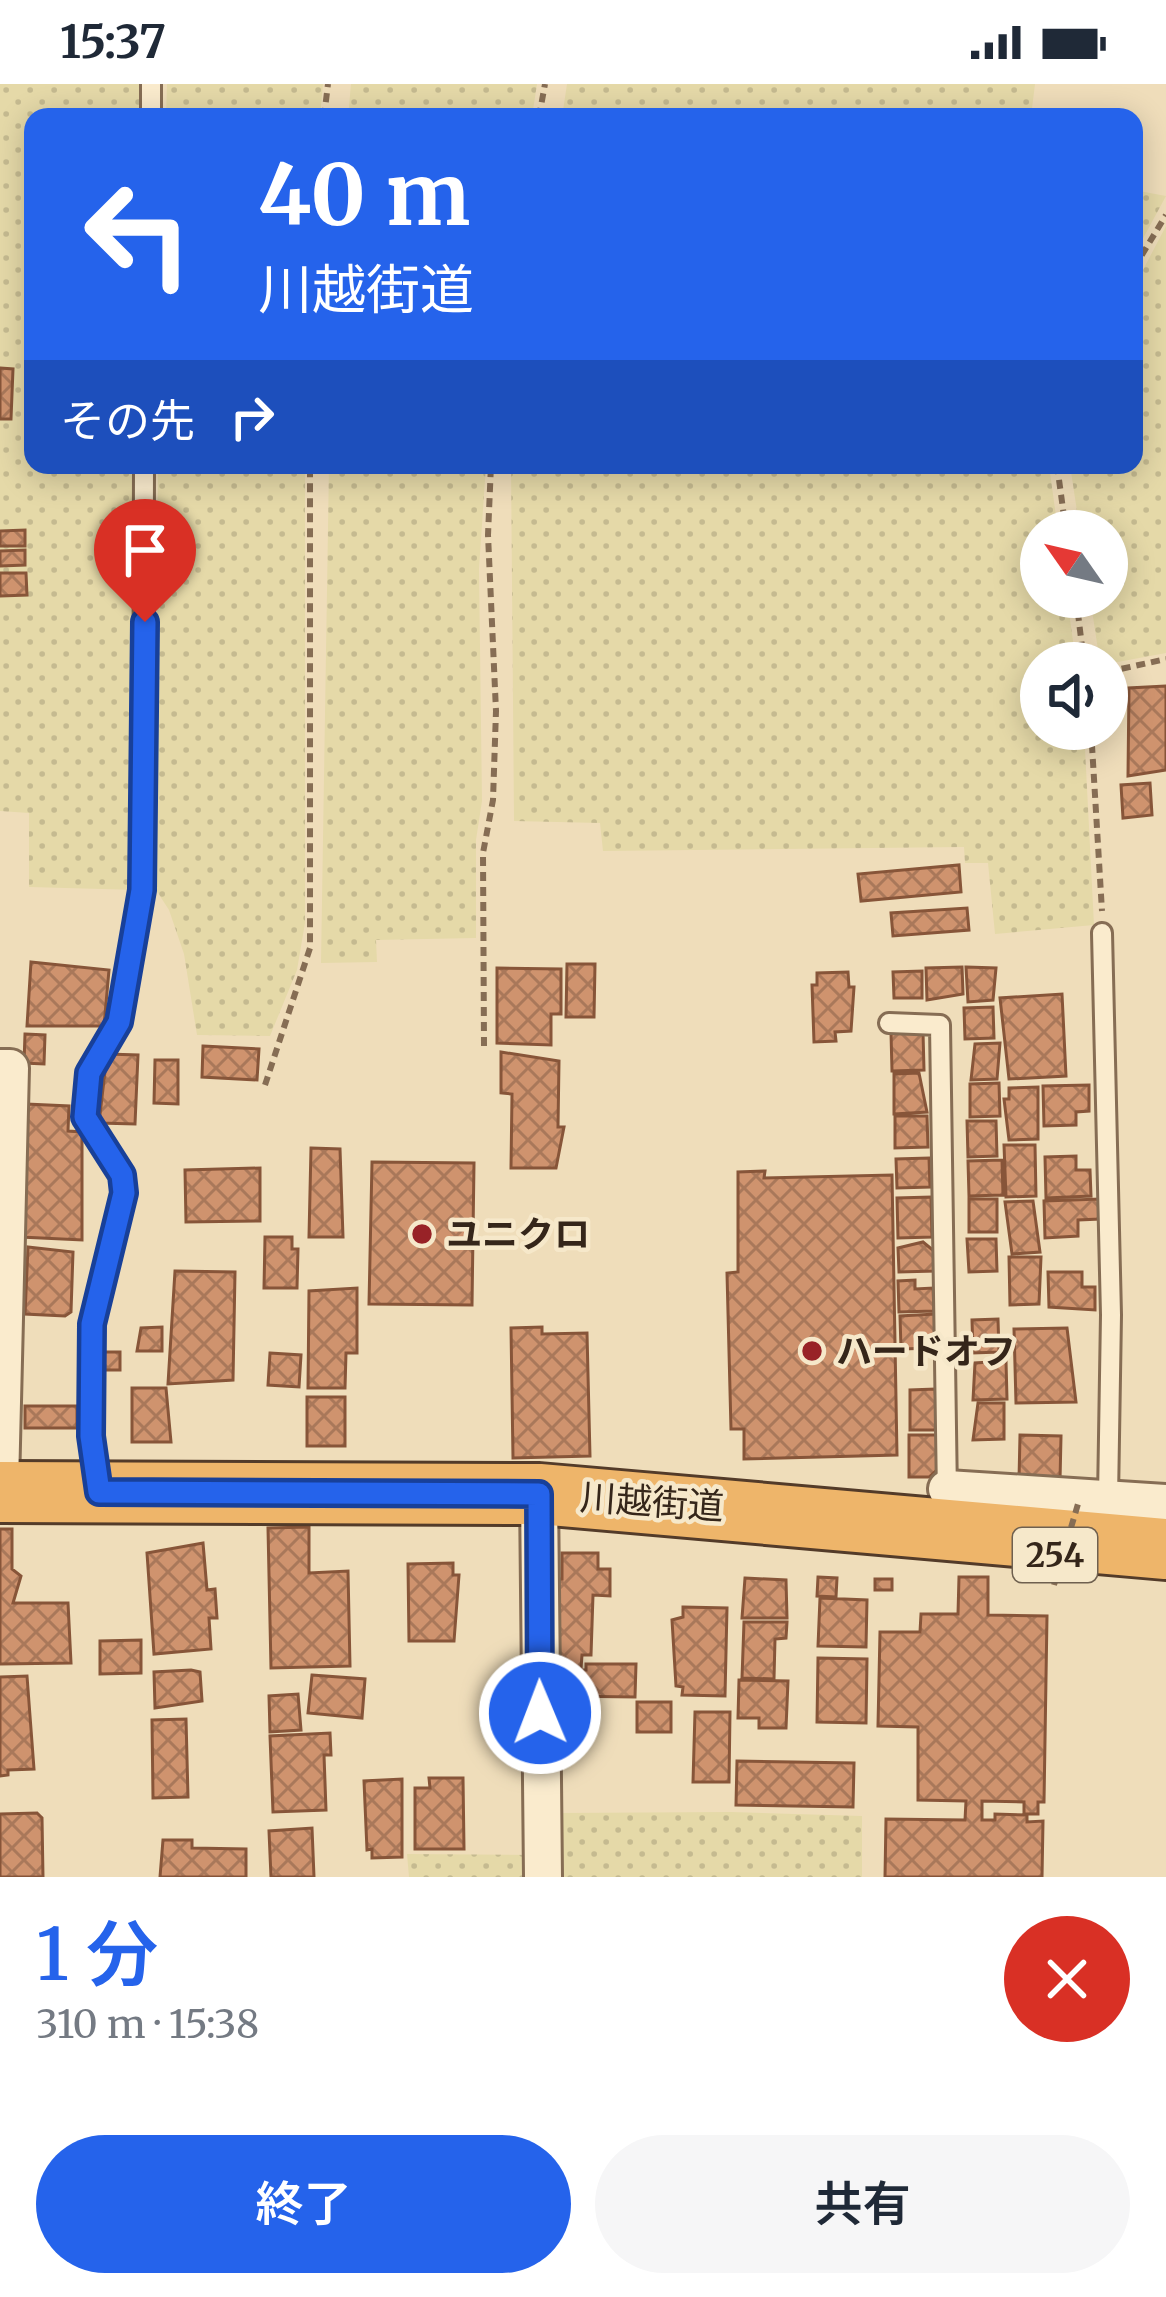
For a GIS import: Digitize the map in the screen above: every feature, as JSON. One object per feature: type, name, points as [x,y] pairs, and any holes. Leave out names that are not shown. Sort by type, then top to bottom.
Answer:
[{"type":"highway","name":"川越街道","points":[[0,1488],[539,1494],[945,1509],[1166,1549]]},
{"type":"highway","name":"川越街道","points":[[945,1509],[1166,1580]]},
{"type":"street","points":[[0,1068],[10,1068],[0,1488]]},
{"type":"street","points":[[539,1494],[543,1877]]},
{"type":"street","points":[[945,1509],[1093,1501],[1166,1503]]},
{"type":"lane","points":[[99,1492],[91,1436],[92,1324],[124,1193],[122,1175],[85,1117],[89,1073],[119,1022],[142,890],[144,474]]},
{"type":"lane","points":[[1093,1501],[1111,1315],[1102,933]]},
{"type":"lane","points":[[889,1023],[940,1025],[945,1509]]},
{"type":"path","points":[[1143,253],[1166,215]]},
{"type":"path","points":[[265,1084],[310,948],[310,474]]},
{"type":"path","points":[[484,1046],[483,853],[493,800],[496,711],[488,535],[491,474]]},
{"type":"path","points":[[1058,474],[1063,510]]},
{"type":"path","points":[[1128,667],[1166,659]]},
{"type":"path","points":[[1092,750],[1102,933]]},
{"type":"path","points":[[1054,1585],[1093,1501]]},
{"type":"shaded area","points":[[0,84],[147,84],[146,108],[24,108],[24,474],[138,474],[138,890],[29,887],[29,813],[0,811]]},
{"type":"shaded area","points":[[167,84],[323,84],[321,108],[166,108]]},
{"type":"shaded area","points":[[351,84],[537,84],[533,108],[349,108]]},
{"type":"shaded area","points":[[567,84],[1035,84],[1032,108],[563,108]]},
{"type":"shaded area","points":[[1143,192],[1166,196],[1143,238]]},
{"type":"shaded area","points":[[1166,226],[1166,653],[1128,660],[1128,642],[1097,642],[1093,618],[1128,618],[1128,510],[1077,510],[1071,474],[1143,474],[1143,270]]},
{"type":"shaded area","points":[[158,474],[305,474],[305,923],[297,970],[270,1036],[197,1035],[184,954],[169,910],[156,890]]},
{"type":"shaded area","points":[[329,474],[485,474],[479,569],[482,801],[476,840],[476,938],[376,940],[377,962],[321,963]]},
{"type":"shaded area","points":[[511,474],[1050,474],[1055,510],[1020,510],[1020,618],[1070,618],[1073,642],[1020,642],[1020,750],[1085,750],[1094,925],[995,934],[988,863],[965,863],[964,847],[603,851],[600,823],[514,821]]},
{"type":"shaded area","points":[[555,1813],[862,1816],[862,1877],[556,1877]]},
{"type":"shaded area","points":[[407,1854],[533,1855],[533,1877],[409,1877]]},
{"type":"building","points":[[0,368],[13,369],[11,419],[0,419]]},
{"type":"building","points":[[25,530],[25,546],[0,546],[0,531]]},
{"type":"building","points":[[25,550],[25,565],[0,566],[0,551]]},
{"type":"building","points":[[0,573],[26,573],[27,595],[0,596]]},
{"type":"building","points":[[1166,686],[1166,770],[1128,776],[1129,688]]},
{"type":"building","points":[[1150,783],[1152,815],[1123,818],[1121,785]]},
{"type":"building","points":[[959,865],[961,892],[861,901],[858,874]]},
{"type":"building","points":[[967,908],[969,930],[893,936],[891,913]]},
{"type":"building","points":[[31,962],[109,970],[104,1026],[27,1026]]},
{"type":"building","points":[[567,964],[595,964],[594,1017],[566,1017]]},
{"type":"building","points":[[962,967],[963,994],[927,1000],[926,968]]},
{"type":"building","points":[[966,967],[996,968],[993,1000],[968,1002]]},
{"type":"building","points":[[497,968],[561,969],[561,1014],[551,1014],[551,1045],[497,1043]]},
{"type":"building","points":[[922,971],[922,998],[894,998],[893,972]]},
{"type":"building","points":[[848,972],[849,987],[854,987],[851,1031],[835,1032],[836,1041],[814,1042],[812,985],[817,985],[817,973]]},
{"type":"building","points":[[1062,994],[1066,1076],[1009,1079],[1000,998]]},
{"type":"building","points":[[993,1007],[994,1038],[965,1039],[964,1008]]},
{"type":"building","points":[[923,1032],[924,1070],[892,1071],[891,1033]]},
{"type":"building","points":[[25,1034],[45,1035],[44,1064],[24,1063]]},
{"type":"building","points":[[1000,1043],[997,1079],[971,1080],[975,1044]]},
{"type":"building","points":[[203,1046],[259,1049],[257,1080],[202,1077]]},
{"type":"building","points":[[501,1052],[559,1061],[558,1127],[564,1127],[556,1168],[511,1168],[512,1094],[501,1093]]},
{"type":"building","points":[[107,1054],[138,1055],[135,1124],[99,1123]]},
{"type":"building","points":[[155,1060],[178,1060],[178,1104],[154,1103]]},
{"type":"building","points":[[919,1073],[927,1112],[894,1114],[894,1074]]},
{"type":"building","points":[[999,1083],[1000,1116],[970,1117],[970,1084]]},
{"type":"building","points":[[1089,1085],[1089,1111],[1076,1112],[1076,1125],[1044,1126],[1043,1086]]},
{"type":"building","points":[[1038,1087],[1038,1139],[1009,1140],[1004,1099],[1009,1099],[1009,1088]]},
{"type":"building","points":[[26,1104],[69,1106],[68,1131],[82,1132],[82,1240],[21,1237]]},
{"type":"building","points":[[895,1116],[927,1116],[928,1147],[895,1148]]},
{"type":"building","points":[[967,1121],[996,1121],[997,1156],[968,1157]]},
{"type":"building","points":[[1004,1145],[1035,1145],[1036,1196],[1006,1197]]},
{"type":"building","points":[[311,1148],[340,1149],[343,1237],[309,1237]]},
{"type":"building","points":[[1076,1156],[1076,1170],[1090,1170],[1091,1196],[1046,1198],[1045,1157]]},
{"type":"building","points":[[929,1158],[930,1187],[897,1188],[896,1159]]},
{"type":"building","points":[[1002,1160],[1003,1195],[969,1196],[968,1161]]},
{"type":"building","name":"ユニクロ","points":[[372,1162],[474,1163],[472,1305],[369,1304]]},
{"type":"building","points":[[260,1168],[260,1221],[186,1222],[185,1170]]},
{"type":"building","name":"ハードオフ","points":[[765,1171],[764,1178],[892,1175],[897,1455],[744,1459],[744,1429],[731,1429],[727,1273],[738,1272],[738,1172]]},
{"type":"building","points":[[931,1197],[932,1237],[898,1238],[897,1198]]},
{"type":"building","points":[[969,1199],[997,1199],[997,1232],[969,1232]]},
{"type":"building","points":[[1100,1199],[1100,1219],[1078,1220],[1078,1236],[1045,1238],[1044,1201]]},
{"type":"building","points":[[1033,1201],[1040,1252],[1012,1254],[1005,1202]]},
{"type":"building","points":[[265,1237],[292,1237],[292,1249],[298,1249],[297,1288],[264,1288]]},
{"type":"building","points":[[967,1239],[996,1239],[997,1271],[969,1272]]},
{"type":"building","points":[[923,1242],[934,1251],[935,1271],[899,1272],[898,1248]]},
{"type":"building","points":[[28,1247],[73,1252],[71,1312],[65,1316],[25,1314]]},
{"type":"building","points":[[1009,1257],[1041,1257],[1039,1304],[1010,1305]]},
{"type":"building","points":[[175,1271],[235,1272],[233,1380],[168,1384]]},
{"type":"building","points":[[1048,1272],[1082,1272],[1082,1287],[1095,1287],[1095,1310],[1049,1307]]},
{"type":"building","points":[[915,1280],[915,1289],[933,1288],[934,1311],[899,1312],[898,1281]]},
{"type":"building","points":[[357,1288],[357,1353],[346,1353],[345,1388],[308,1388],[309,1291]]},
{"type":"building","points":[[935,1314],[936,1348],[901,1349],[900,1316]]},
{"type":"building","points":[[998,1319],[999,1352],[973,1353],[972,1320]]},
{"type":"building","points":[[162,1327],[162,1351],[137,1351],[141,1328]]},
{"type":"building","points":[[542,1327],[542,1334],[587,1333],[590,1456],[513,1458],[511,1328]]},
{"type":"building","points":[[1067,1328],[1076,1402],[1016,1403],[1014,1329]]},
{"type":"building","points":[[104,1352],[120,1352],[120,1370],[104,1370]]},
{"type":"building","points":[[270,1353],[301,1355],[299,1387],[268,1385]]},
{"type":"building","points":[[1006,1361],[1007,1399],[973,1400],[975,1363]]},
{"type":"building","points":[[132,1388],[166,1388],[171,1442],[132,1442]]},
{"type":"building","points":[[935,1389],[938,1430],[910,1430],[910,1390]]},
{"type":"building","points":[[307,1397],[345,1397],[345,1446],[307,1446]]},
{"type":"building","points":[[978,1403],[1004,1403],[1004,1439],[973,1440]]},
{"type":"building","points":[[25,1406],[77,1406],[77,1428],[25,1428]]},
{"type":"building","points":[[909,1435],[939,1435],[939,1468],[929,1477],[909,1477]]},
{"type":"building","points":[[1020,1435],[1061,1436],[1060,1481],[1019,1480]]},
{"type":"building","points":[[309,1527],[309,1573],[348,1571],[350,1666],[271,1668],[268,1528]]},
{"type":"building","points":[[0,1529],[12,1529],[12,1569],[21,1576],[13,1603],[68,1603],[71,1663],[0,1664]]},
{"type":"building","points":[[203,1543],[207,1590],[215,1589],[217,1618],[209,1618],[211,1649],[154,1654],[147,1553]]},
{"type":"building","points":[[562,1553],[598,1553],[598,1569],[610,1569],[610,1596],[593,1595],[591,1655],[582,1655],[581,1669],[555,1668],[552,1579],[562,1579]]},
{"type":"building","points":[[453,1563],[453,1575],[459,1575],[454,1641],[409,1641],[408,1564]]},
{"type":"building","points":[[818,1577],[837,1578],[836,1597],[817,1596]]},
{"type":"building","points":[[959,1577],[988,1577],[988,1615],[1047,1616],[1044,1802],[1038,1802],[1038,1814],[1024,1814],[1024,1802],[982,1801],[982,1820],[995,1820],[995,1814],[1027,1815],[1027,1822],[1043,1821],[1042,1877],[885,1877],[886,1819],[965,1820],[966,1801],[918,1800],[918,1727],[878,1726],[880,1632],[920,1632],[921,1614],[958,1614]]},
{"type":"building","points":[[745,1578],[786,1580],[787,1618],[742,1618]]},
{"type":"building","points":[[875,1579],[892,1579],[892,1590],[875,1590]]},
{"type":"building","points":[[820,1598],[867,1600],[866,1647],[818,1646]]},
{"type":"building","points":[[683,1607],[727,1608],[725,1696],[682,1695],[683,1687],[676,1686],[672,1620],[683,1617]]},
{"type":"building","points":[[744,1622],[787,1622],[786,1638],[775,1639],[774,1679],[742,1678]]},
{"type":"building","points":[[141,1640],[141,1673],[100,1674],[100,1641]]},
{"type":"building","points":[[818,1658],[867,1659],[866,1723],[817,1722]]},
{"type":"building","points":[[586,1664],[636,1664],[635,1697],[559,1696],[559,1670],[586,1670]]},
{"type":"building","points":[[154,1672],[200,1672],[202,1701],[155,1708]]},
{"type":"building","points":[[312,1675],[365,1679],[362,1718],[308,1713]]},
{"type":"building","points":[[27,1676],[34,1769],[8,1770],[8,1775],[0,1776],[0,1677]]},
{"type":"building","points":[[739,1680],[788,1681],[786,1728],[759,1728],[759,1718],[738,1718]]},
{"type":"building","points":[[298,1694],[301,1730],[270,1732],[269,1696]]},
{"type":"building","points":[[637,1702],[671,1702],[671,1732],[637,1732]]},
{"type":"building","points":[[695,1712],[730,1712],[729,1782],[693,1782]]},
{"type":"building","points":[[186,1719],[188,1797],[153,1798],[152,1720]]},
{"type":"building","points":[[330,1733],[331,1755],[324,1755],[326,1810],[273,1812],[270,1736]]},
{"type":"building","points":[[737,1761],[854,1763],[853,1807],[736,1805]]},
{"type":"building","points":[[429,1778],[463,1778],[464,1849],[415,1849],[415,1788],[430,1788]]},
{"type":"building","points":[[402,1779],[402,1857],[372,1858],[372,1849],[367,1850],[364,1781]]},
{"type":"building","points":[[37,1813],[42,1818],[43,1877],[0,1877],[0,1814]]},
{"type":"building","points":[[312,1828],[314,1877],[271,1877],[269,1831]]},
{"type":"building","points":[[163,1840],[192,1840],[192,1848],[246,1849],[246,1877],[160,1877]]},
{"type":"place","name":"ユニクロ","points":[[422,1234]]},
{"type":"place","name":"ハードオフ","points":[[812,1351]]},
{"type":"route","points":[[145,622],[142,890],[119,1022],[89,1073],[85,1117],[122,1175],[124,1193],[118,1236],[92,1324],[91,1436],[99,1492],[539,1494],[540,1713]]}]
